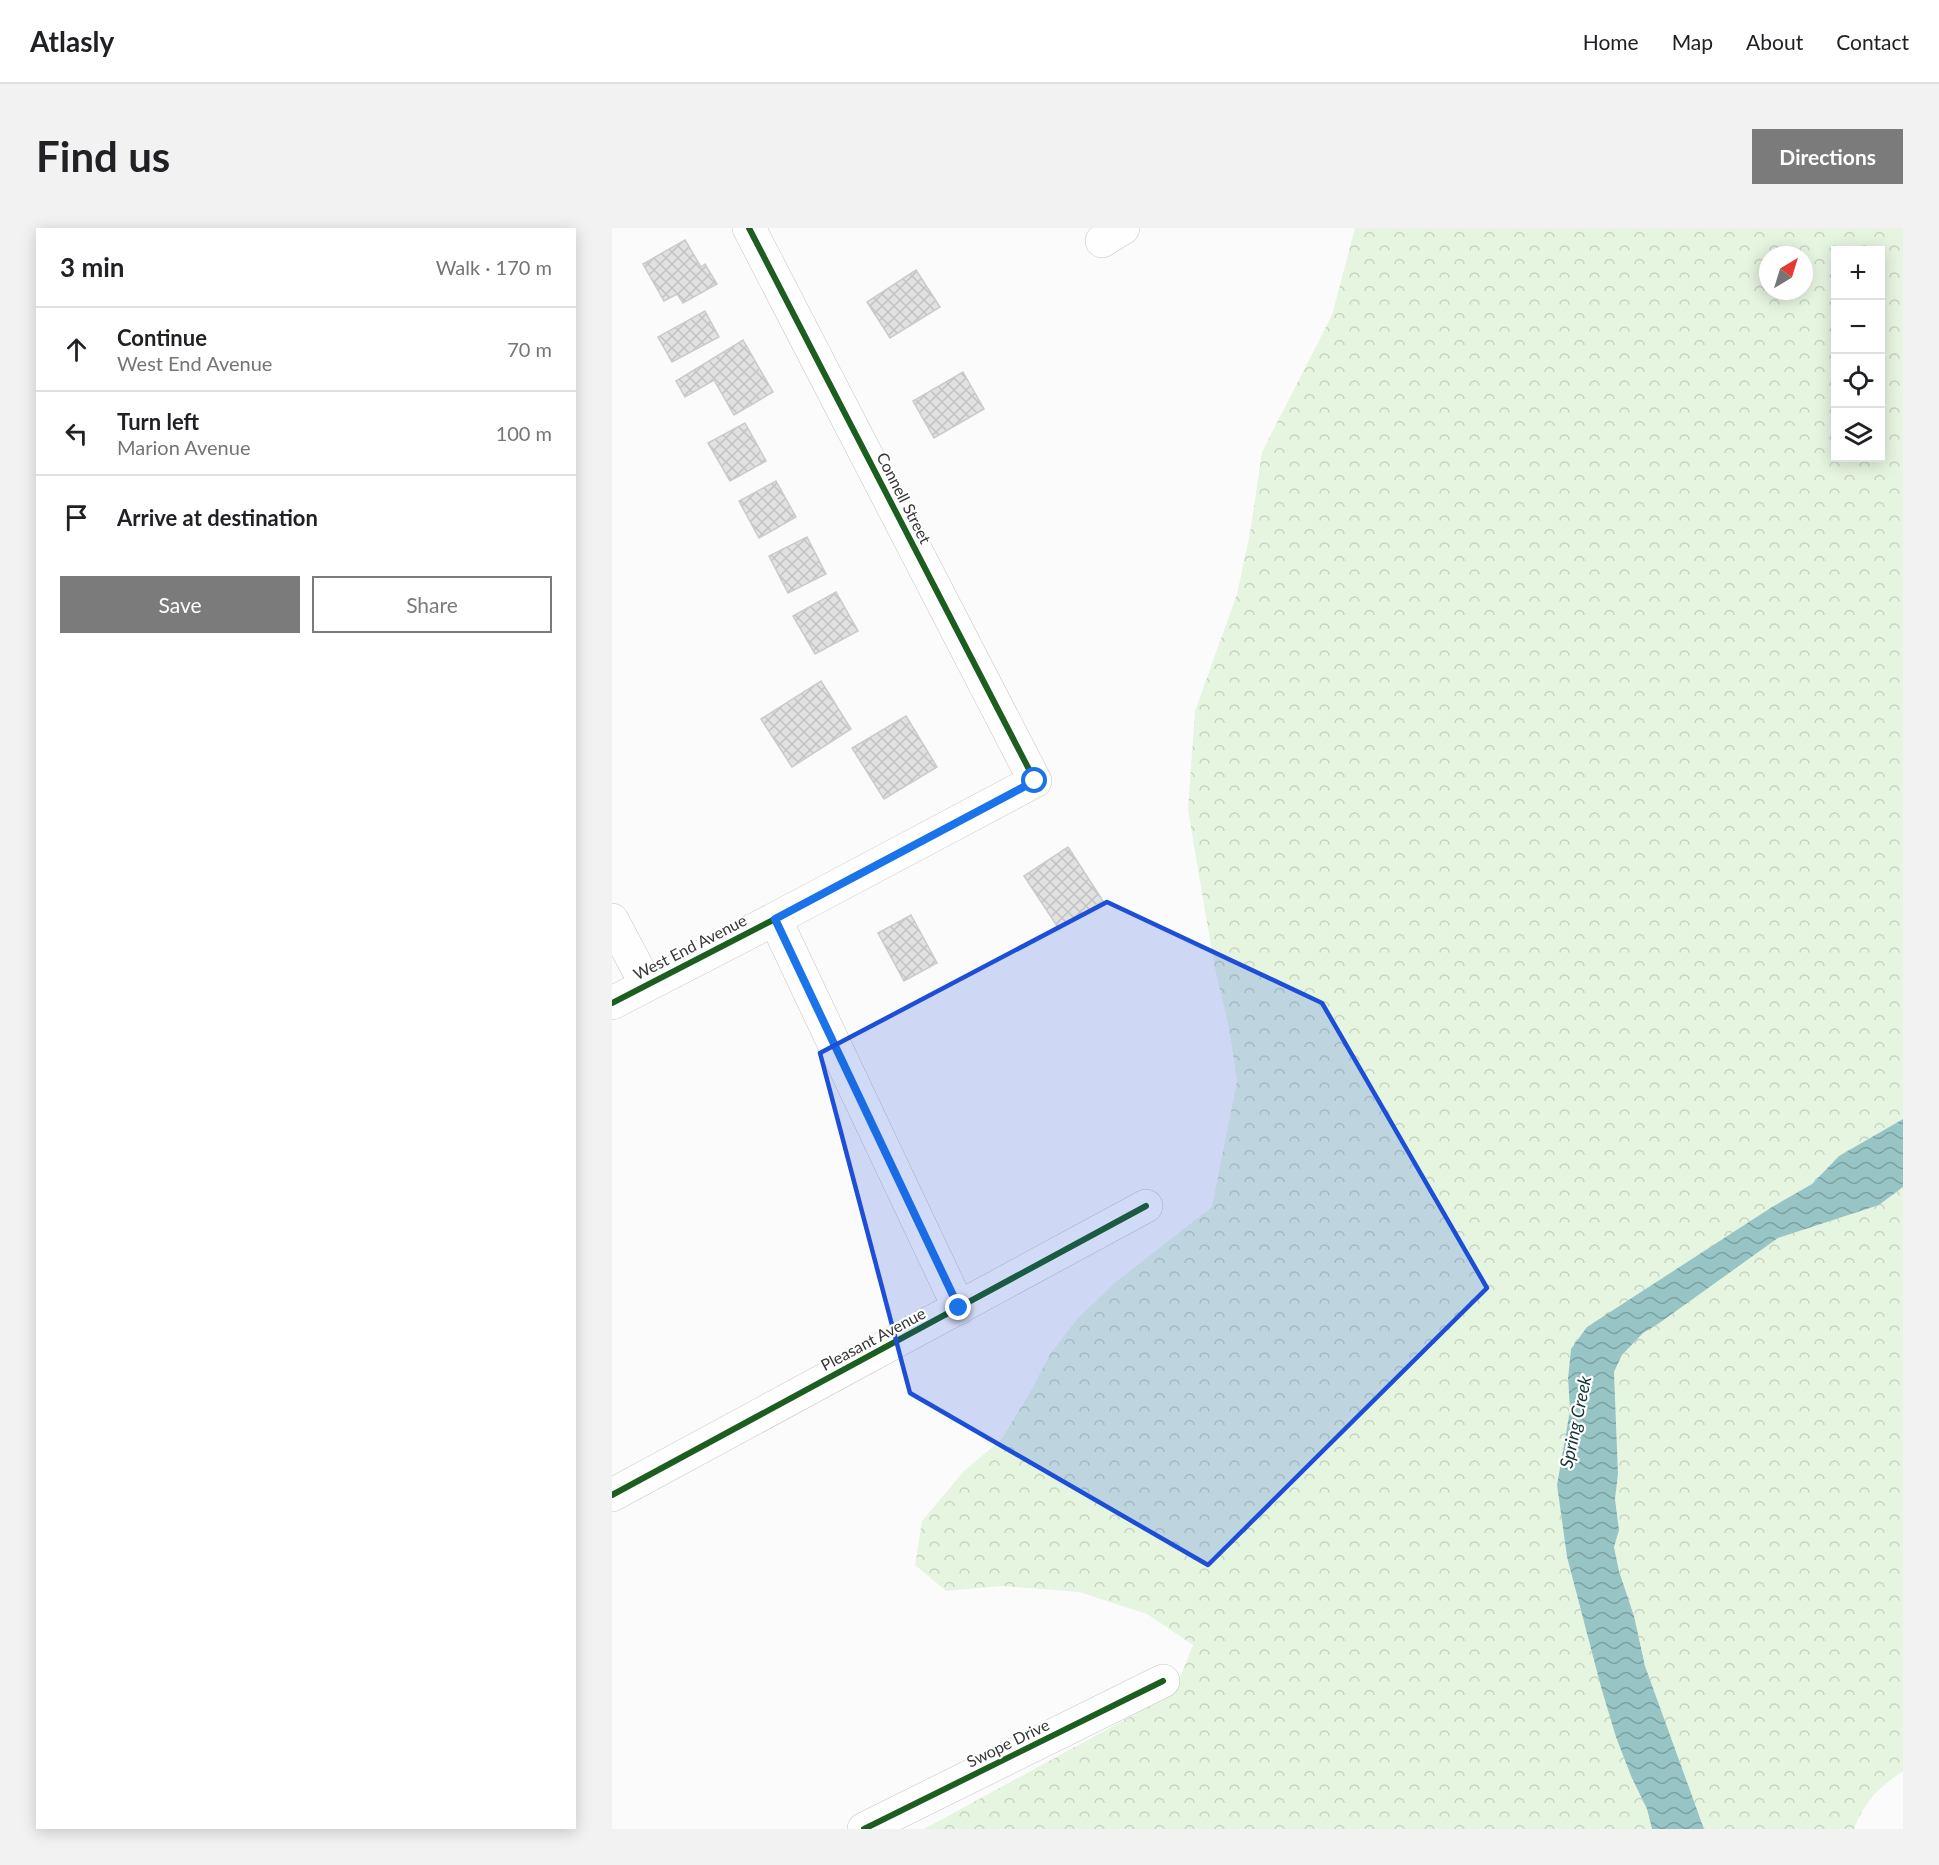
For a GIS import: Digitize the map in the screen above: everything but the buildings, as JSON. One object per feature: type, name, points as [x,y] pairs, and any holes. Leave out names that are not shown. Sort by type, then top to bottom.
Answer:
[{"type":"street","name":"Connell Street","points":[[749,228],[1035,781]]},
{"type":"street","name":"West End Avenue","points":[[612,1003],[1035,781]]},
{"type":"street","points":[[775,919],[959,1308]]},
{"type":"street","points":[[612,920],[646,984]]},
{"type":"street","name":"Pleasant Avenue","points":[[612,1495],[1146,1206]]},
{"type":"street","name":"Swope Drive","points":[[864,1829],[1163,1681]]},
{"type":"highlighted area","points":[[1107,902],[1322,1003],[1487,1288],[1208,1565],[910,1393],[820,1053]]},
{"type":"green space","points":[[1355,228],[1903,228],[1903,1119],[1839,1156],[1812,1184],[1772,1207],[1588,1327],[1571,1349],[1568,1378],[1570,1410],[1557,1485],[1567,1557],[1601,1687],[1631,1776],[1647,1809],[1652,1829],[924,1829],[1174,1693],[1193,1645],[1147,1614],[1079,1592],[1002,1586],[946,1591],[915,1565],[922,1521],[964,1471],[1001,1440],[1031,1391],[1050,1354],[1078,1318],[1117,1281],[1212,1207],[1237,1081],[1229,1028],[1214,964],[1188,810],[1195,711],[1237,594],[1250,533],[1262,452],[1332,315]]},
{"type":"green space","points":[[1903,1187],[1903,1771],[1868,1802],[1854,1829],[1704,1829],[1645,1666],[1634,1616],[1619,1571],[1614,1547],[1619,1529],[1615,1499],[1618,1474],[1614,1372],[1622,1355],[1643,1333],[1778,1238],[1879,1205]]},
{"type":"water","name":"Spring Creek","points":[[1903,1119],[1903,1187],[1879,1205],[1778,1238],[1643,1333],[1622,1355],[1614,1372],[1618,1474],[1615,1499],[1619,1530],[1614,1547],[1619,1571],[1634,1616],[1645,1666],[1704,1829],[1652,1829],[1647,1809],[1616,1737],[1567,1557],[1557,1485],[1570,1410],[1568,1378],[1571,1349],[1587,1327],[1772,1207],[1812,1184],[1839,1156]]},
{"type":"cycle path","points":[[612,1003],[1035,781],[749,228]]},
{"type":"cycle path","points":[[612,1495],[1146,1206]]},
{"type":"cycle path","points":[[864,1829],[1163,1681]]},
{"type":"route","points":[[959,1308],[775,919],[1035,781]]}]
